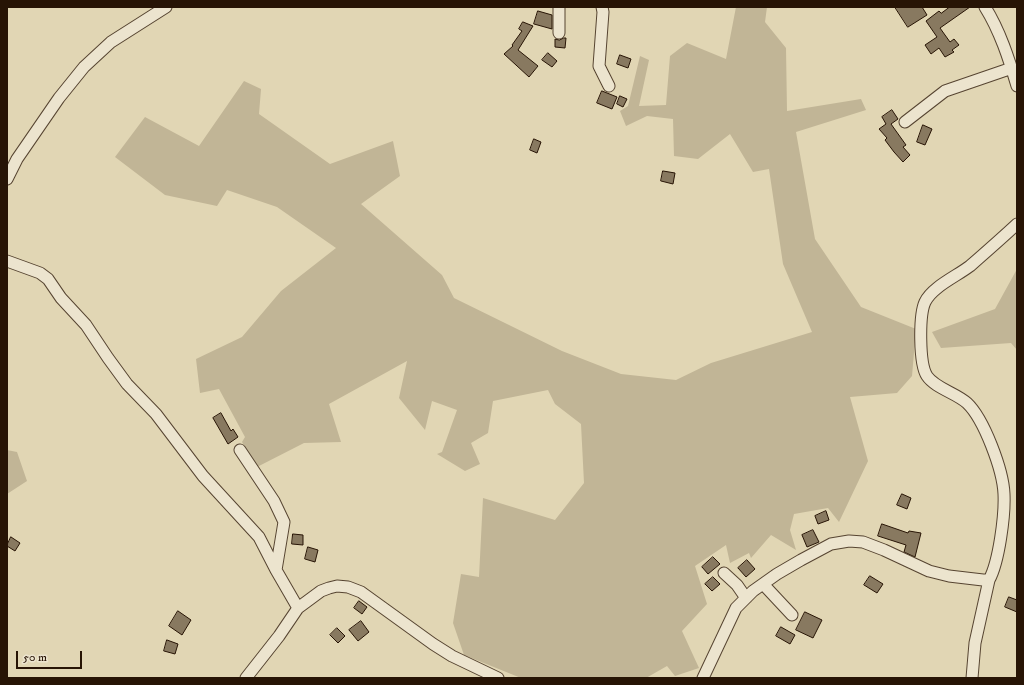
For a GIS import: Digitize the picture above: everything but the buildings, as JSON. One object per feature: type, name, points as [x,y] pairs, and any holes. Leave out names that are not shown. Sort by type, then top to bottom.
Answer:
[{"type":"street","points":[[7,179],[17,159],[59,98],[84,67],[112,42],[166,7]]},
{"type":"street","points":[[559,7],[559,33]]},
{"type":"street","points":[[602,7],[603,12],[599,66],[609,86]]},
{"type":"street","points":[[985,7],[998,32],[1012,68],[1017,86]]},
{"type":"street","points":[[905,122],[945,92],[1012,68]]},
{"type":"street","points":[[972,678],[975,643],[989,580],[994,571],[1004,516],[1004,493],[994,452],[973,410],[966,403],[938,386],[928,377],[924,370],[921,332],[922,318],[926,301],[937,289],[968,267],[1017,224]]},
{"type":"street","points":[[7,261],[40,273],[48,279],[67,306],[86,325],[127,384],[156,414],[203,476],[259,537],[298,608]]},
{"type":"street","points":[[240,450],[274,501],[284,522],[276,570]]},
{"type":"street","points":[[703,678],[736,608],[753,591],[763,584],[801,560],[831,544],[849,541],[863,542],[929,571],[949,576],[989,580]]},
{"type":"street","points":[[724,573],[737,585],[746,598]]},
{"type":"street","points":[[763,584],[792,615]]},
{"type":"street","points":[[246,678],[279,636],[298,608],[321,591],[337,586],[348,587],[361,592],[452,656],[498,678]]},
{"type":"shaded area","points":[[736,7],[767,7],[765,22],[786,48],[787,111],[861,99],[866,110],[796,132],[815,239],[861,307],[916,329],[912,376],[897,393],[850,397],[868,461],[839,522],[828,508],[794,514],[790,530],[796,550],[771,535],[751,558],[749,553],[730,563],[726,545],[695,566],[707,604],[682,631],[699,668],[675,676],[667,666],[646,678],[521,678],[464,655],[453,623],[461,574],[479,577],[483,498],[555,520],[584,483],[581,424],[555,404],[548,390],[493,401],[488,433],[471,443],[480,464],[465,471],[437,454],[442,452],[457,410],[432,401],[425,430],[399,398],[407,361],[329,404],[341,442],[304,443],[257,467],[242,442],[245,437],[219,389],[200,393],[196,359],[242,337],[281,291],[336,248],[277,207],[227,190],[217,206],[165,195],[115,157],[145,117],[199,146],[244,81],[261,89],[259,114],[330,164],[393,141],[400,176],[361,204],[442,275],[454,298],[562,351],[621,374],[676,380],[711,363],[812,332],[783,264],[769,169],[753,172],[730,134],[698,159],[674,156],[673,119],[647,116],[626,126],[620,111],[628,106],[640,56],[649,60],[639,106],[666,105],[670,56],[687,43],[726,59]]},
{"type":"shaded area","points":[[1017,269],[1017,350],[1011,343],[941,348],[932,332],[995,309]]},
{"type":"shaded area","points":[[7,450],[17,452],[27,481],[7,494]]}]
